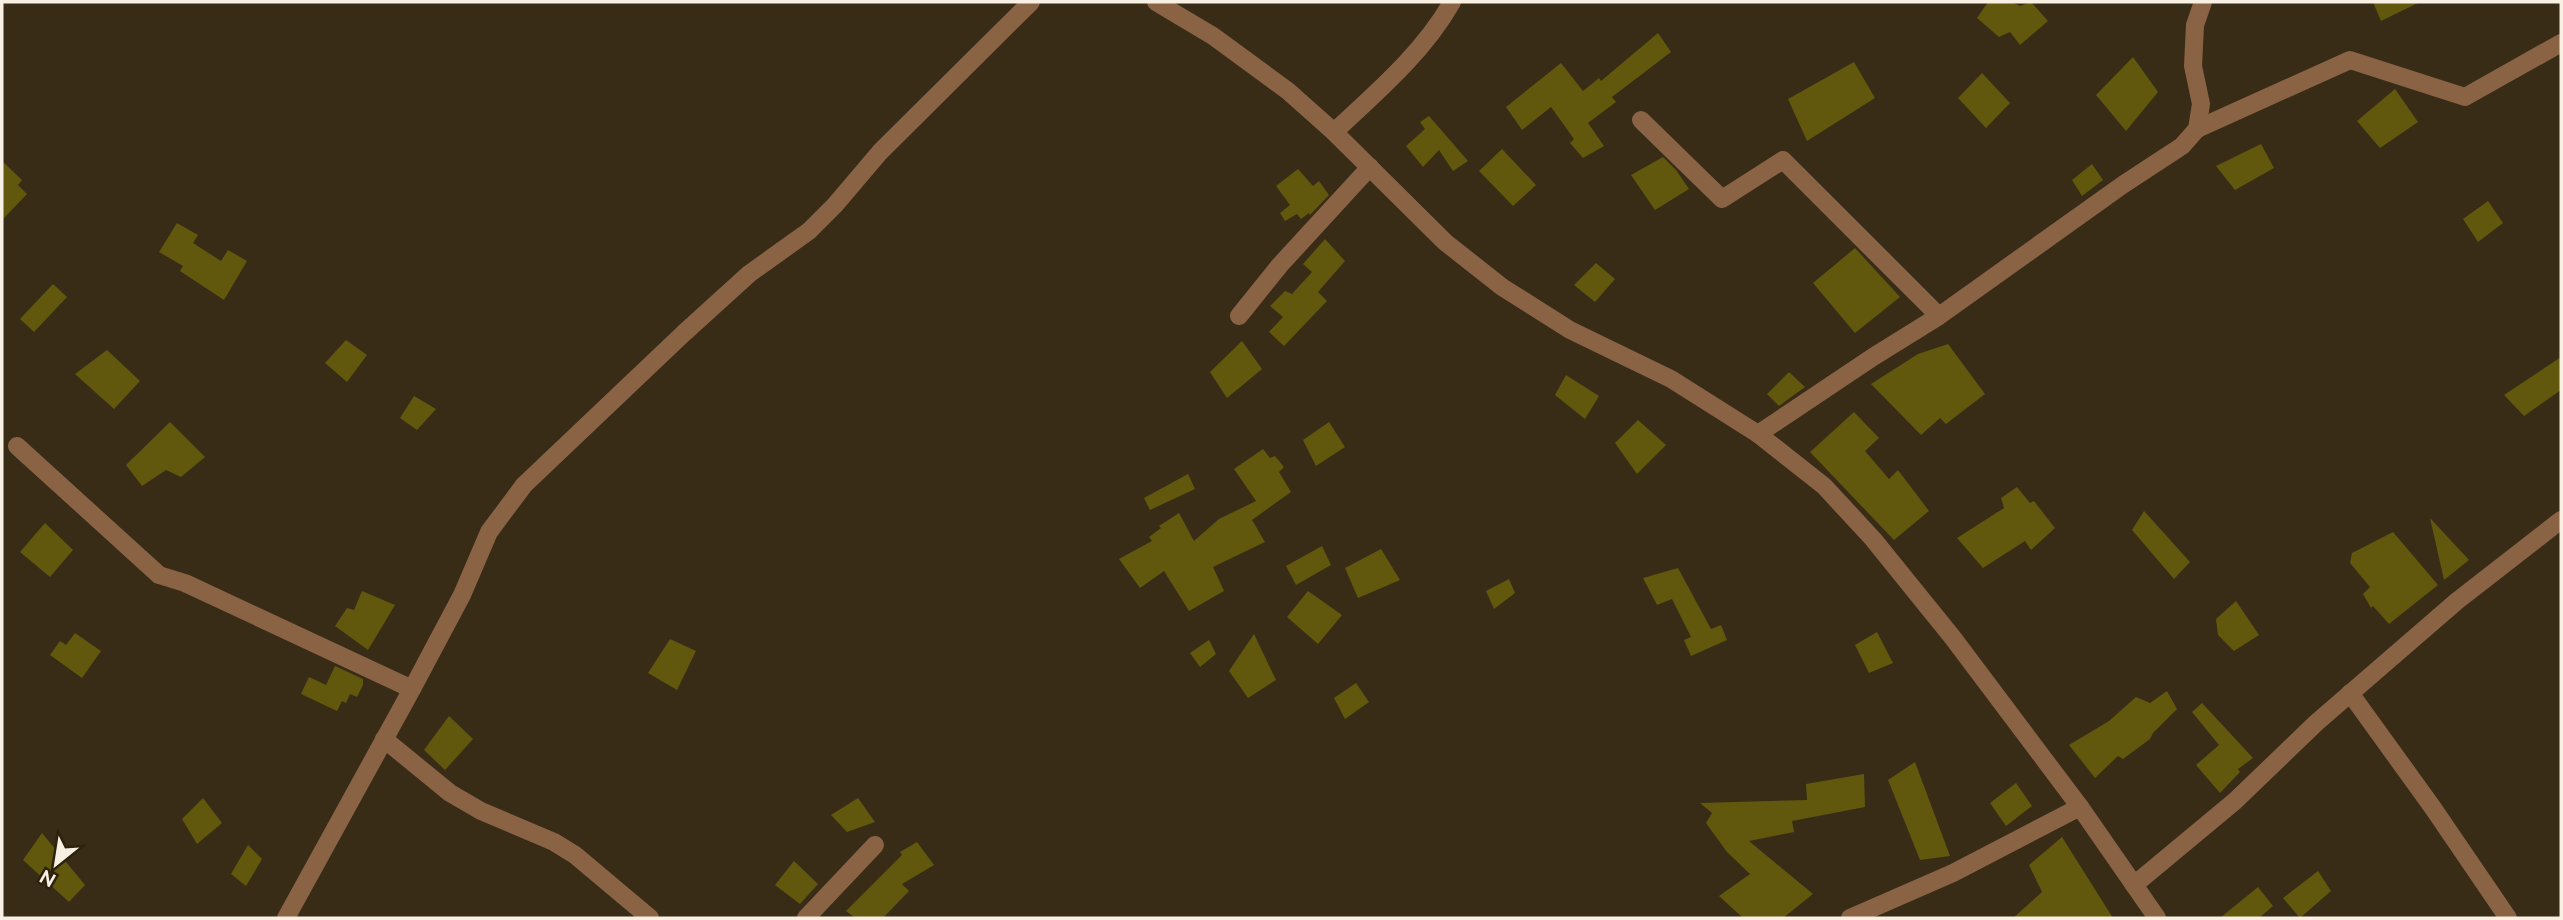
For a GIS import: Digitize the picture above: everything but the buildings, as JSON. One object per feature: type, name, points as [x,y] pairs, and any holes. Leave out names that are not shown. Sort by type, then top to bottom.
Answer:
[{"type":"street","points":[[290,916],[461,595],[489,532],[524,485],[702,316],[749,274],[808,231],[835,205],[880,152],[1031,2]]},
{"type":"street","points":[[1156,2],[1213,36],[1288,91],[1334,132],[1445,242],[1502,287],[1570,330],[1671,379],[1758,434],[1824,486],[1873,539],[1953,638],[2080,807],[2157,918]]},
{"type":"street","points":[[1334,132],[1392,78],[1420,47],[1452,2]]},
{"type":"street","points":[[2197,130],[2201,104],[2193,66],[2195,25],[2203,2]]},
{"type":"street","points":[[1758,434],[1939,316],[2124,184],[2182,146],[2197,130],[2350,60],[2465,97],[2561,43]]},
{"type":"street","points":[[1641,120],[1722,199],[1783,160],[1939,316]]},
{"type":"street","points":[[1239,316],[1280,265],[1370,167]]},
{"type":"street","points":[[17,446],[159,575],[185,583],[412,689]]},
{"type":"street","points":[[2134,885],[2235,801],[2350,693],[2457,601],[2561,520]]},
{"type":"street","points":[[2350,693],[2508,918]]},
{"type":"street","points":[[384,739],[450,793],[481,811],[554,842],[575,855],[650,918]]},
{"type":"street","points":[[1850,918],[1953,873],[2080,807]]},
{"type":"street","points":[[806,918],[875,845]]}]
